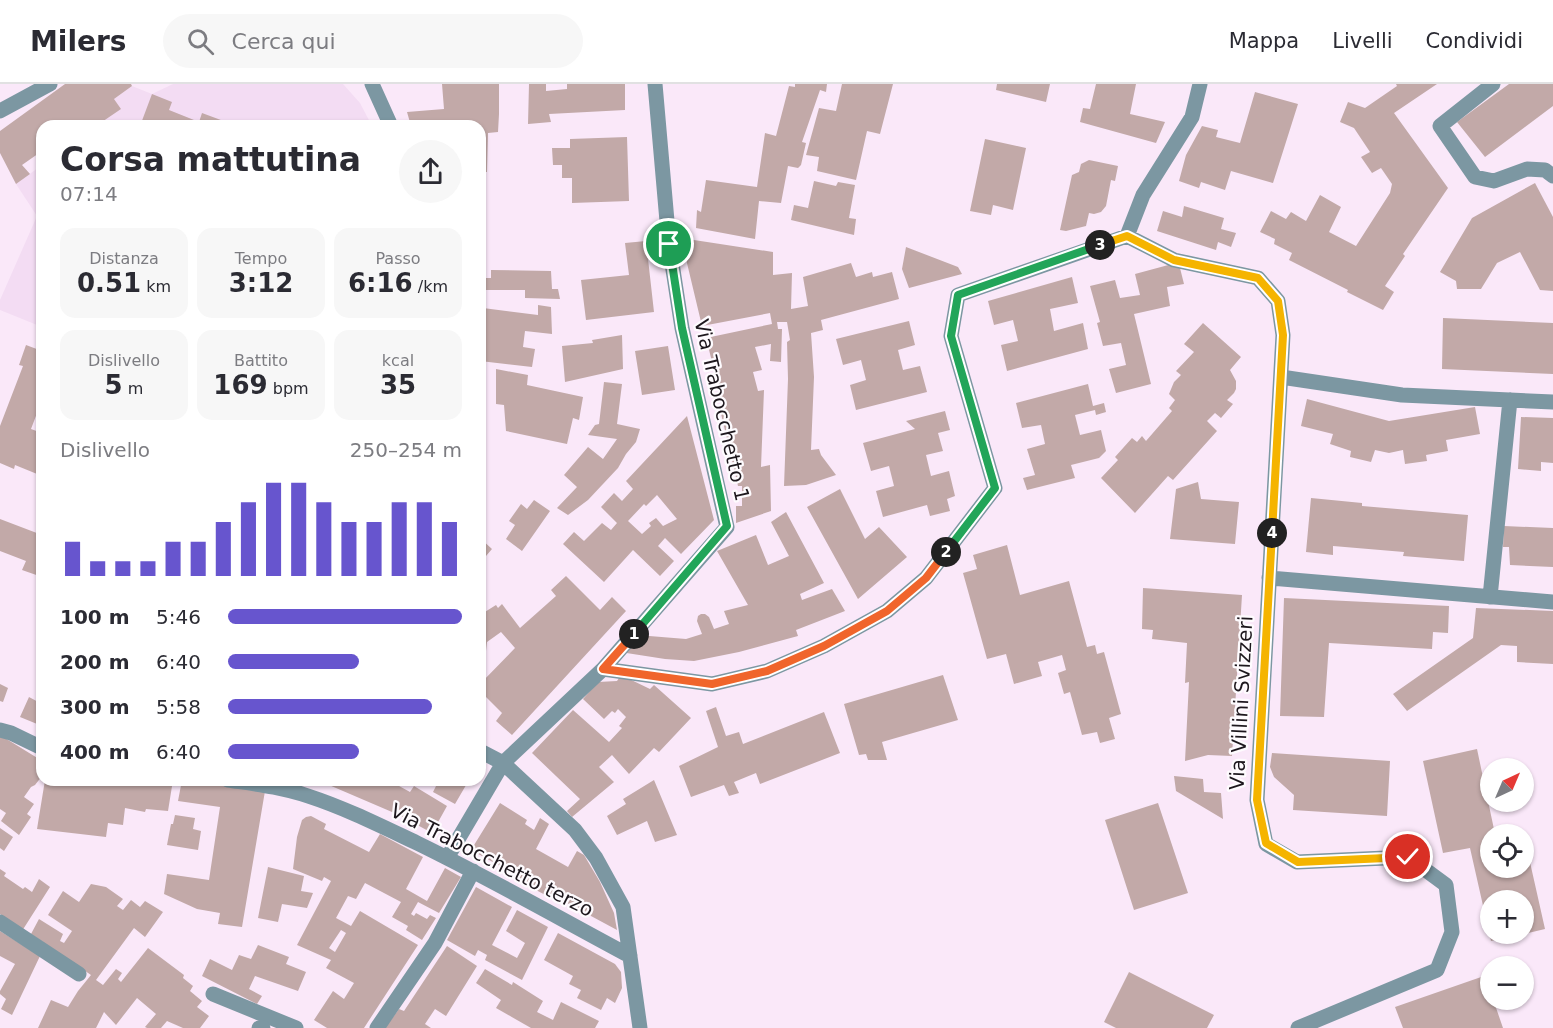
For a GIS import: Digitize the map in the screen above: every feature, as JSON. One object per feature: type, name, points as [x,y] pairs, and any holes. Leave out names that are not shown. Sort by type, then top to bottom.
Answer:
[{"type":"street","points":[[0,111],[50,84]]},
{"type":"street","points":[[372,84],[388,120]]},
{"type":"street","name":"Via Trabocchetto 1","points":[[447,858],[503,763],[603,669],[727,526],[682,328],[669,244],[655,84]]},
{"type":"street","points":[[603,669],[712,684],[767,671],[824,646],[887,611],[926,578],[995,488],[951,336],[958,295],[1127,236],[1143,195],[1192,117],[1200,84]]},
{"type":"street","points":[[1492,84],[1440,126],[1475,177],[1494,181],[1527,169],[1545,170],[1553,176]]},
{"type":"street","name":"Via Villini Svizzeri","points":[[1127,236],[1174,260],[1258,278],[1278,301],[1283,335],[1257,800],[1266,843],[1298,862],[1408,857],[1446,885],[1452,932],[1437,970],[1298,1028]]},
{"type":"street","points":[[1281,377],[1402,395],[1553,402]]},
{"type":"street","points":[[1490,597],[1510,400]]},
{"type":"street","points":[[1269,578],[1553,602]]},
{"type":"street","points":[[0,730],[36,745]]},
{"type":"street","points":[[486,754],[503,763],[575,830],[596,858],[623,907],[640,1028]]},
{"type":"street","name":"Via Trabocchetto terzo","points":[[269,786],[308,796],[388,829],[473,871],[630,956]]},
{"type":"street","points":[[376,1028],[435,943],[473,871]]},
{"type":"street","points":[[0,922],[79,974]]},
{"type":"street","points":[[213,994],[296,1028]]},
{"type":"shaded area","points":[[173,84],[343,84],[360,103],[369,120],[104,120],[120,109],[114,99],[132,86],[152,94]]},
{"type":"shaded area","points":[[36,169],[36,214],[16,184]]},
{"type":"shaded area","points":[[36,218],[36,325],[0,310],[0,300]]},
{"type":"building","points":[[65,84],[131,84],[132,86],[114,99],[121,109],[105,120],[36,120],[36,155],[22,165],[30,174],[16,184],[0,153],[0,131]]},
{"type":"building","points":[[442,84],[499,84],[498,132],[488,133],[487,172],[486,120],[409,120],[407,112],[444,109]]},
{"type":"building","points":[[529,84],[546,84],[546,91],[567,89],[567,84],[625,84],[625,110],[549,114],[551,122],[528,124]]},
{"type":"building","points":[[795,84],[827,84],[826,92],[820,90],[802,142],[806,143],[801,165],[798,168],[788,166],[781,203],[759,201],[755,239],[696,228],[697,210],[701,212],[706,180],[757,187],[765,133],[776,136],[789,86],[795,87]]},
{"type":"building","points":[[842,84],[893,84],[880,134],[867,131],[856,180],[817,171],[819,157],[806,155],[819,108],[836,111]]},
{"type":"building","points":[[997,84],[1050,84],[1046,102],[996,90]]},
{"type":"building","points":[[1096,84],[1136,84],[1130,114],[1165,122],[1156,143],[1080,122],[1083,108],[1090,109]]},
{"type":"building","points":[[1396,84],[1437,84],[1394,113],[1448,188],[1403,254],[1405,256],[1385,286],[1394,292],[1383,310],[1289,260],[1292,253],[1274,244],[1275,239],[1260,232],[1271,211],[1286,219],[1291,212],[1306,221],[1320,195],[1341,207],[1329,232],[1356,246],[1390,193],[1392,184],[1381,168],[1372,173],[1361,157],[1370,152],[1354,128],[1340,122],[1348,102],[1365,108],[1397,86]]},
{"type":"building","points":[[1509,84],[1553,84],[1553,106],[1485,157],[1457,122]]},
{"type":"building","points":[[1255,92],[1298,104],[1273,183],[1231,171],[1225,190],[1201,182],[1199,188],[1179,181],[1186,155],[1202,126],[1218,130],[1216,137],[1240,143]]},
{"type":"building","points":[[152,94],[172,102],[169,110],[194,120],[142,120]]},
{"type":"building","points":[[202,113],[221,120],[200,120]]},
{"type":"building","points":[[627,137],[629,201],[572,203],[572,178],[562,178],[562,165],[553,165],[552,148],[570,148],[570,139]]},
{"type":"building","points":[[985,139],[1026,148],[1013,210],[993,205],[991,215],[970,211]]},
{"type":"building","points":[[1089,160],[1118,166],[1115,181],[1111,180],[1106,206],[1101,212],[1089,213],[1086,226],[1066,231],[1060,230],[1072,175],[1079,172],[1081,164]]},
{"type":"building","points":[[814,181],[836,186],[838,182],[855,185],[849,218],[856,219],[854,235],[791,220],[794,205],[808,208]]},
{"type":"building","points":[[1535,183],[1553,217],[1553,291],[1540,290],[1520,252],[1497,263],[1481,289],[1457,289],[1456,281],[1440,272],[1472,218]]},
{"type":"building","points":[[1184,206],[1224,218],[1221,229],[1236,233],[1231,247],[1218,242],[1216,250],[1157,231],[1163,211],[1182,217]]},
{"type":"building","points":[[681,238],[773,252],[773,275],[792,273],[791,309],[808,306],[803,277],[851,263],[856,277],[872,272],[873,277],[892,272],[899,299],[821,320],[823,330],[811,333],[814,377],[811,450],[819,449],[836,475],[806,485],[784,486],[787,342],[790,340],[787,322],[777,322],[778,329],[782,329],[781,362],[770,361],[771,344],[755,347],[762,370],[753,372],[758,391],[764,390],[761,467],[770,465],[771,511],[736,523],[736,506],[742,506],[742,486],[738,486],[719,405],[723,405],[706,338],[772,324],[770,313],[702,326]]},
{"type":"building","points":[[646,241],[654,312],[586,320],[581,280],[629,275],[625,243]]},
{"type":"building","points":[[906,247],[958,267],[962,274],[909,288],[902,269]]},
{"type":"building","points":[[1172,264],[1180,268],[1184,284],[1167,287],[1170,306],[1134,314],[1151,384],[1116,393],[1109,369],[1126,365],[1121,343],[1103,346],[1097,323],[1100,322],[1090,286],[1115,280],[1120,298],[1140,295],[1135,274]]},
{"type":"building","points":[[491,270],[551,271],[552,289],[558,289],[560,299],[525,298],[525,290],[486,290],[486,278],[491,278]]},
{"type":"building","points":[[1072,277],[1078,303],[1050,309],[1054,331],[1083,323],[1088,349],[1007,371],[1001,345],[1018,341],[1013,320],[994,325],[988,301]]},
{"type":"building","points":[[538,305],[551,307],[552,334],[525,331],[523,347],[535,349],[532,367],[486,362],[486,308],[538,315]]},
{"type":"building","points":[[1443,318],[1553,323],[1553,374],[1442,369]]},
{"type":"building","points":[[909,321],[915,345],[898,350],[903,370],[920,366],[927,392],[856,410],[850,385],[866,380],[861,360],[843,365],[836,339]]},
{"type":"building","points":[[1203,323],[1241,357],[1230,370],[1236,381],[1236,389],[1227,400],[1233,404],[1221,418],[1215,413],[1207,421],[1217,431],[1173,480],[1168,476],[1135,513],[1101,478],[1118,460],[1115,457],[1132,438],[1137,442],[1142,436],[1146,441],[1172,411],[1169,408],[1175,400],[1169,394],[1174,382],[1181,375],[1176,371],[1194,352],[1184,344]]},
{"type":"building","points":[[622,335],[623,369],[565,382],[562,346],[593,343],[592,340]]},
{"type":"building","points":[[26,345],[36,349],[36,416],[31,429],[36,431],[36,474],[15,465],[14,469],[0,463],[0,426],[23,366],[19,365]]},
{"type":"building","points":[[668,346],[675,390],[642,395],[635,351]]},
{"type":"building","points":[[496,369],[528,375],[527,385],[583,397],[579,420],[573,418],[567,444],[506,431],[504,405],[496,404]]},
{"type":"building","points":[[604,382],[622,384],[617,424],[640,429],[636,442],[618,468],[588,500],[568,515],[557,508],[577,487],[564,475],[588,447],[603,459],[617,439],[588,435],[595,425],[599,424]]},
{"type":"building","points":[[1088,384],[1093,406],[1104,403],[1106,412],[1096,415],[1095,410],[1075,415],[1080,435],[1101,430],[1106,451],[1099,458],[1071,465],[1075,478],[1027,490],[1023,478],[1035,475],[1027,449],[1045,444],[1041,425],[1022,428],[1016,403]]},
{"type":"building","points":[[1307,399],[1389,421],[1475,407],[1480,434],[1446,440],[1448,451],[1426,455],[1427,461],[1405,464],[1403,450],[1389,453],[1375,450],[1371,462],[1350,457],[1351,451],[1330,444],[1333,434],[1301,426]]},
{"type":"building","points":[[945,411],[950,430],[938,433],[943,451],[926,455],[931,476],[949,471],[955,496],[947,499],[950,511],[930,516],[927,505],[883,517],[876,491],[894,486],[889,466],[871,471],[863,443],[915,429],[906,421]]},
{"type":"building","points":[[687,416],[714,520],[681,554],[665,538],[658,546],[674,561],[660,576],[633,550],[604,582],[563,544],[574,532],[584,541],[602,523],[611,530],[617,523],[601,507],[614,493],[622,501],[633,489],[626,481]],"holes":[[[657,495],[677,519],[663,526],[656,518],[649,523],[651,526],[642,534],[628,521],[644,504],[646,506]]]},
{"type":"building","points":[[1521,417],[1553,418],[1553,463],[1541,462],[1541,471],[1518,469]]},
{"type":"building","points":[[1198,482],[1201,499],[1239,502],[1235,544],[1170,539],[1176,489]]},
{"type":"building","points":[[840,489],[865,539],[879,527],[907,557],[858,599],[807,507]]},
{"type":"building","points":[[1311,498],[1362,503],[1362,506],[1468,515],[1464,561],[1403,556],[1404,552],[1333,546],[1333,555],[1306,552]]},
{"type":"building","points":[[534,500],[550,511],[522,551],[506,539],[515,525],[509,521],[521,504],[527,509]]},
{"type":"building","points":[[786,512],[824,583],[800,594],[802,600],[832,589],[845,611],[796,630],[798,636],[694,661],[620,652],[637,635],[686,639],[702,634],[697,621],[701,614],[709,617],[714,629],[729,624],[724,611],[748,605],[717,551],[756,535],[768,565],[789,556],[771,522]]},
{"type":"building","points":[[0,519],[36,533],[36,575],[22,570],[26,561],[0,551]]},
{"type":"building","points":[[1504,526],[1553,528],[1553,567],[1510,565],[1509,547],[1503,547]]},
{"type":"building","points":[[486,544],[492,549],[486,556]]},
{"type":"building","points":[[1007,545],[1020,595],[1069,581],[1087,647],[1095,645],[1097,654],[1104,652],[1121,714],[1109,718],[1115,739],[1100,743],[1097,732],[1082,735],[1070,692],[1064,694],[1058,673],[1066,670],[1062,655],[1038,662],[1042,676],[1014,684],[1006,654],[987,659],[963,573],[977,569],[973,555]]},
{"type":"building","points":[[566,576],[600,610],[612,597],[626,611],[512,735],[496,721],[502,713],[486,697],[486,678],[515,648],[501,632],[487,642],[486,651],[486,611],[496,605],[498,608],[502,604],[520,628],[556,596],[551,590]]},
{"type":"building","points":[[1143,588],[1242,595],[1232,756],[1208,755],[1185,761],[1189,682],[1185,683],[1187,643],[1152,639],[1153,630],[1142,629]]},
{"type":"building","points":[[1284,598],[1449,606],[1448,633],[1433,632],[1432,649],[1329,643],[1324,717],[1280,716]]},
{"type":"building","points":[[1476,608],[1553,611],[1553,664],[1517,662],[1517,646],[1501,645],[1407,711],[1393,694],[1473,638]]},
{"type":"building","points":[[621,675],[650,689],[654,685],[691,718],[659,752],[654,748],[629,774],[612,755],[599,767],[614,782],[572,817],[567,811],[580,799],[532,753],[573,710],[609,742],[622,728],[619,726],[626,717],[618,709],[615,713],[612,711],[604,719],[583,699],[598,682],[617,681]]},
{"type":"building","points":[[943,675],[958,720],[882,742],[887,760],[868,760],[866,754],[859,755],[844,704]]},
{"type":"building","points":[[0,684],[8,688],[3,702],[0,701]]},
{"type":"building","points":[[29,697],[36,701],[36,724],[20,717]]},
{"type":"building","points":[[716,707],[726,736],[739,732],[743,744],[824,712],[840,753],[760,784],[756,773],[734,782],[739,793],[729,796],[724,785],[691,797],[679,766],[718,747],[706,711]]},
{"type":"building","points":[[0,735],[36,757],[36,784],[24,797],[34,804],[27,814],[31,817],[19,835],[1,821],[6,813],[0,809]]},
{"type":"building","points":[[1477,749],[1480,763],[1480,812],[1490,812],[1493,824],[1480,824],[1480,878],[1534,878],[1545,929],[1534,932],[1534,890],[1480,890],[1480,892],[1470,848],[1443,853],[1423,761]]},
{"type":"building","points":[[1272,753],[1390,761],[1387,816],[1293,810],[1294,795],[1274,777],[1270,767]]},
{"type":"building","points":[[1174,776],[1203,779],[1204,792],[1221,793],[1223,819],[1176,791]]},
{"type":"building","points":[[654,780],[677,835],[655,842],[647,821],[617,835],[607,816],[626,804],[623,799]]},
{"type":"building","points":[[44,786],[172,786],[168,811],[146,809],[145,812],[125,808],[123,825],[108,823],[106,837],[37,829]]},
{"type":"building","points":[[181,786],[227,786],[265,791],[242,927],[218,924],[220,913],[197,909],[164,894],[167,874],[209,880],[220,807],[178,801]]},
{"type":"building","points":[[331,786],[399,786],[410,792],[414,786],[447,806],[432,833],[399,815]]},
{"type":"building","points":[[436,786],[466,786],[455,804],[433,792]]},
{"type":"building","points":[[500,803],[527,820],[525,824],[534,830],[540,818],[549,824],[536,849],[568,867],[577,851],[584,855],[600,882],[614,913],[617,930],[552,895],[551,898],[519,881],[498,869],[500,866],[471,850]]},
{"type":"building","points":[[1158,803],[1188,893],[1134,910],[1105,820]]},
{"type":"building","points":[[175,815],[195,818],[193,829],[201,831],[198,850],[167,845]]},
{"type":"building","points":[[311,816],[326,824],[324,829],[369,852],[380,834],[423,857],[406,889],[427,901],[445,868],[461,877],[439,913],[418,902],[411,914],[414,916],[416,913],[427,919],[430,915],[436,918],[422,940],[406,930],[408,926],[392,917],[401,902],[365,883],[356,899],[348,896],[336,918],[351,926],[360,911],[418,945],[364,1028],[327,1028],[314,1020],[333,991],[344,999],[354,983],[326,968],[331,960],[297,945],[331,881],[324,877],[322,881],[293,869],[297,837],[302,820]],"holes":[[[341,930],[346,933],[335,952],[329,948]]]},
{"type":"building","points":[[0,828],[13,837],[4,851],[0,848]]},
{"type":"building","points":[[268,867],[304,876],[301,891],[313,893],[307,908],[282,904],[278,922],[258,918]]},
{"type":"building","points":[[0,869],[6,873],[4,876],[23,889],[25,887],[32,892],[39,879],[50,887],[22,931],[0,914]]},
{"type":"building","points":[[91,884],[106,887],[123,899],[117,906],[123,910],[131,900],[140,907],[145,901],[163,912],[145,937],[134,928],[96,980],[103,985],[116,969],[122,973],[118,979],[121,982],[148,948],[184,975],[183,978],[193,986],[190,991],[202,1001],[197,1007],[209,1016],[200,1028],[183,1028],[167,1021],[161,1028],[147,1028],[145,1027],[156,1014],[137,998],[116,1025],[104,1012],[96,1028],[38,1028],[51,1000],[68,1007],[91,975],[31,934],[39,919],[63,934],[60,941],[64,943],[72,931],[48,915],[63,891],[79,902]]},
{"type":"building","points":[[476,887],[512,907],[492,945],[517,958],[525,943],[506,931],[517,910],[548,927],[522,980],[485,960],[487,955],[478,950],[475,956],[447,940]]},
{"type":"building","points":[[0,931],[40,956],[12,1015],[1,1009],[6,999],[0,991],[15,964],[0,956]]},
{"type":"building","points":[[558,933],[615,964],[621,972],[622,988],[615,1003],[607,998],[601,1010],[577,998],[581,990],[569,984],[573,976],[544,960]]},
{"type":"building","points":[[258,945],[289,957],[286,964],[306,972],[298,991],[255,976],[249,989],[262,996],[257,1004],[202,976],[210,959],[232,970],[239,955],[251,959]]},
{"type":"building","points":[[447,946],[477,966],[446,1016],[435,1009],[425,1024],[431,1028],[385,1028],[399,1009],[404,1011]]},
{"type":"building","points":[[485,969],[512,985],[513,982],[543,1001],[537,1012],[553,1020],[561,1002],[599,1021],[595,1028],[531,1028],[496,1008],[501,1000],[476,983]]},
{"type":"building","points":[[1129,972],[1214,1015],[1207,1028],[1116,1028],[1104,1022]]},
{"type":"building","points":[[1480,977],[1480,1010],[1497,1010],[1503,1028],[1403,1028],[1395,1007]]},
{"type":"route","points":[[669,244],[682,328],[727,526],[603,669],[712,684],[767,671],[824,646],[887,611],[926,578],[995,488],[951,336],[958,295],[1127,236],[1174,260],[1258,278],[1278,301],[1283,335],[1257,800],[1266,843],[1298,862],[1408,857]]}]
